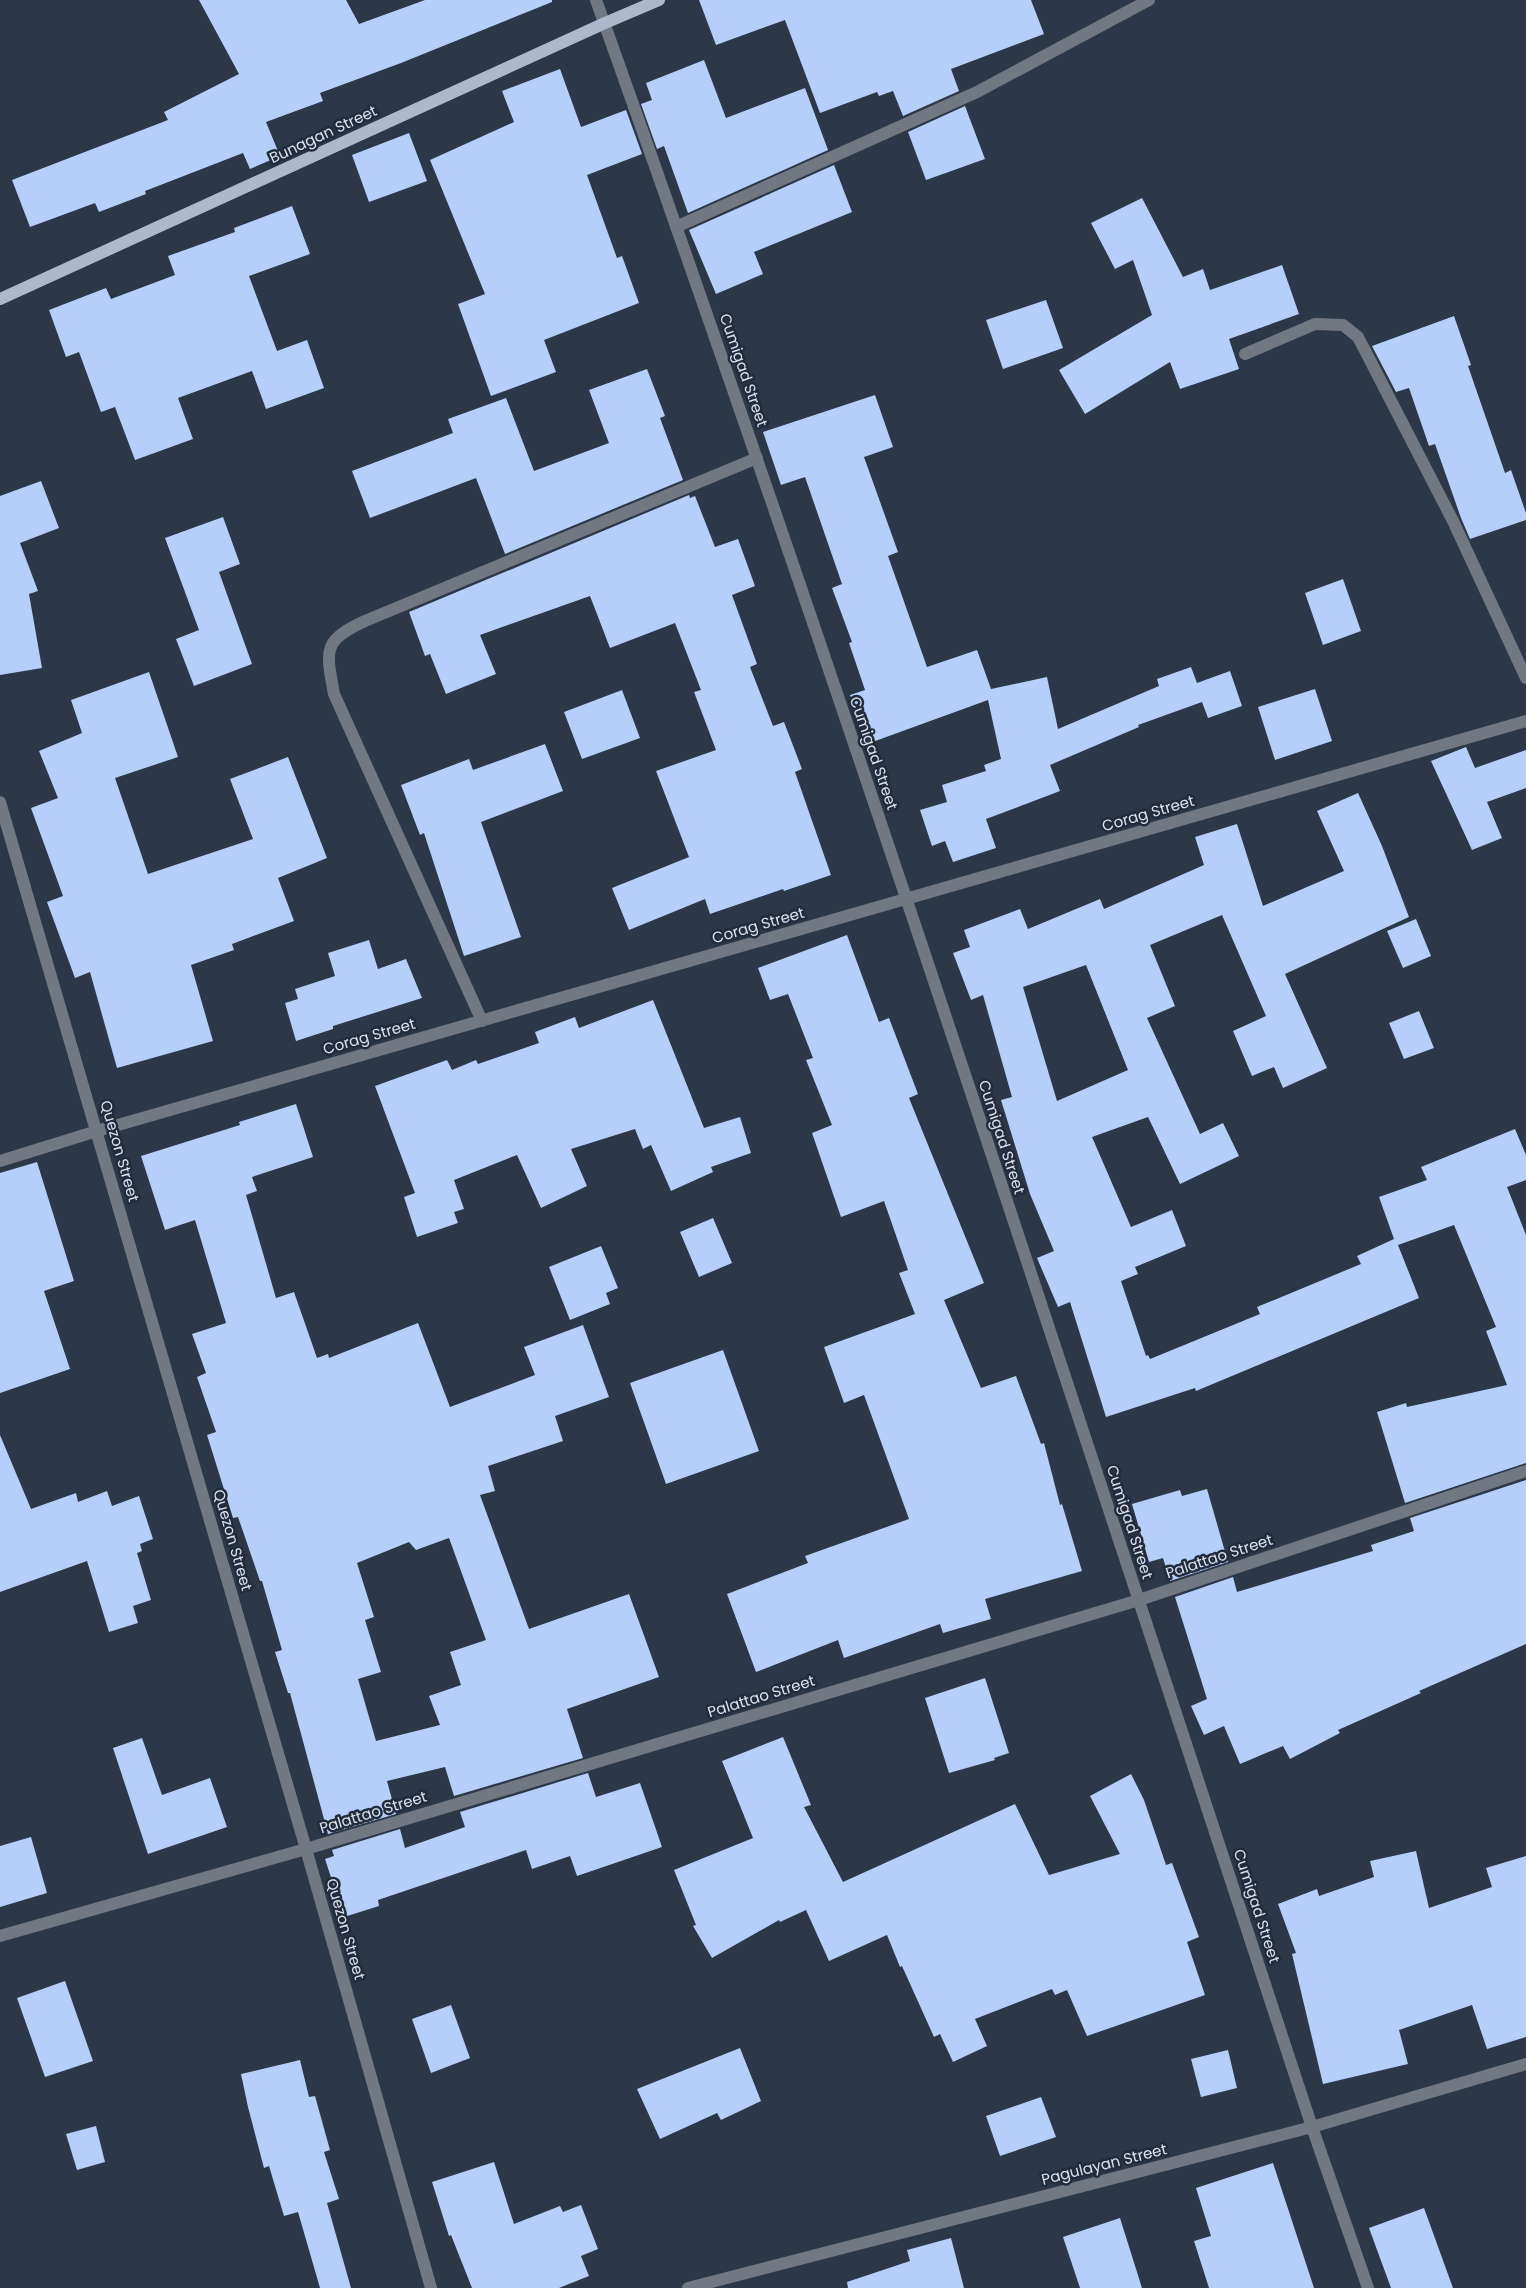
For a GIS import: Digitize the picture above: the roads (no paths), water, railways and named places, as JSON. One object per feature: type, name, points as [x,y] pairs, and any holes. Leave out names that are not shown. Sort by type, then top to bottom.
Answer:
[{"type":"main road","name":"Bunagan Street","points":[[0,299],[659,0]]},
{"type":"street","name":"Cumigad Street","points":[[596,0],[757,458],[1139,1600],[1312,2127],[1368,2288]]},
{"type":"street","points":[[676,227],[978,92],[1149,0]]},
{"type":"street","points":[[1245,354],[1315,324],[1343,325],[1358,337],[1453,521],[1526,678]]},
{"type":"street","points":[[482,1021],[334,694],[328,661],[332,642],[343,631],[365,621],[757,458]]},
{"type":"street","name":"Corag Street","points":[[0,1160],[1526,721]]},
{"type":"street","name":"Quezon Street","points":[[0,802],[306,1849],[431,2288]]},
{"type":"street","name":"Palattao Street","points":[[0,1936],[306,1849],[1139,1600],[1526,1471]]},
{"type":"street","name":"Pagulayan Street","points":[[688,2288],[1312,2127],[1526,2064]]}]
